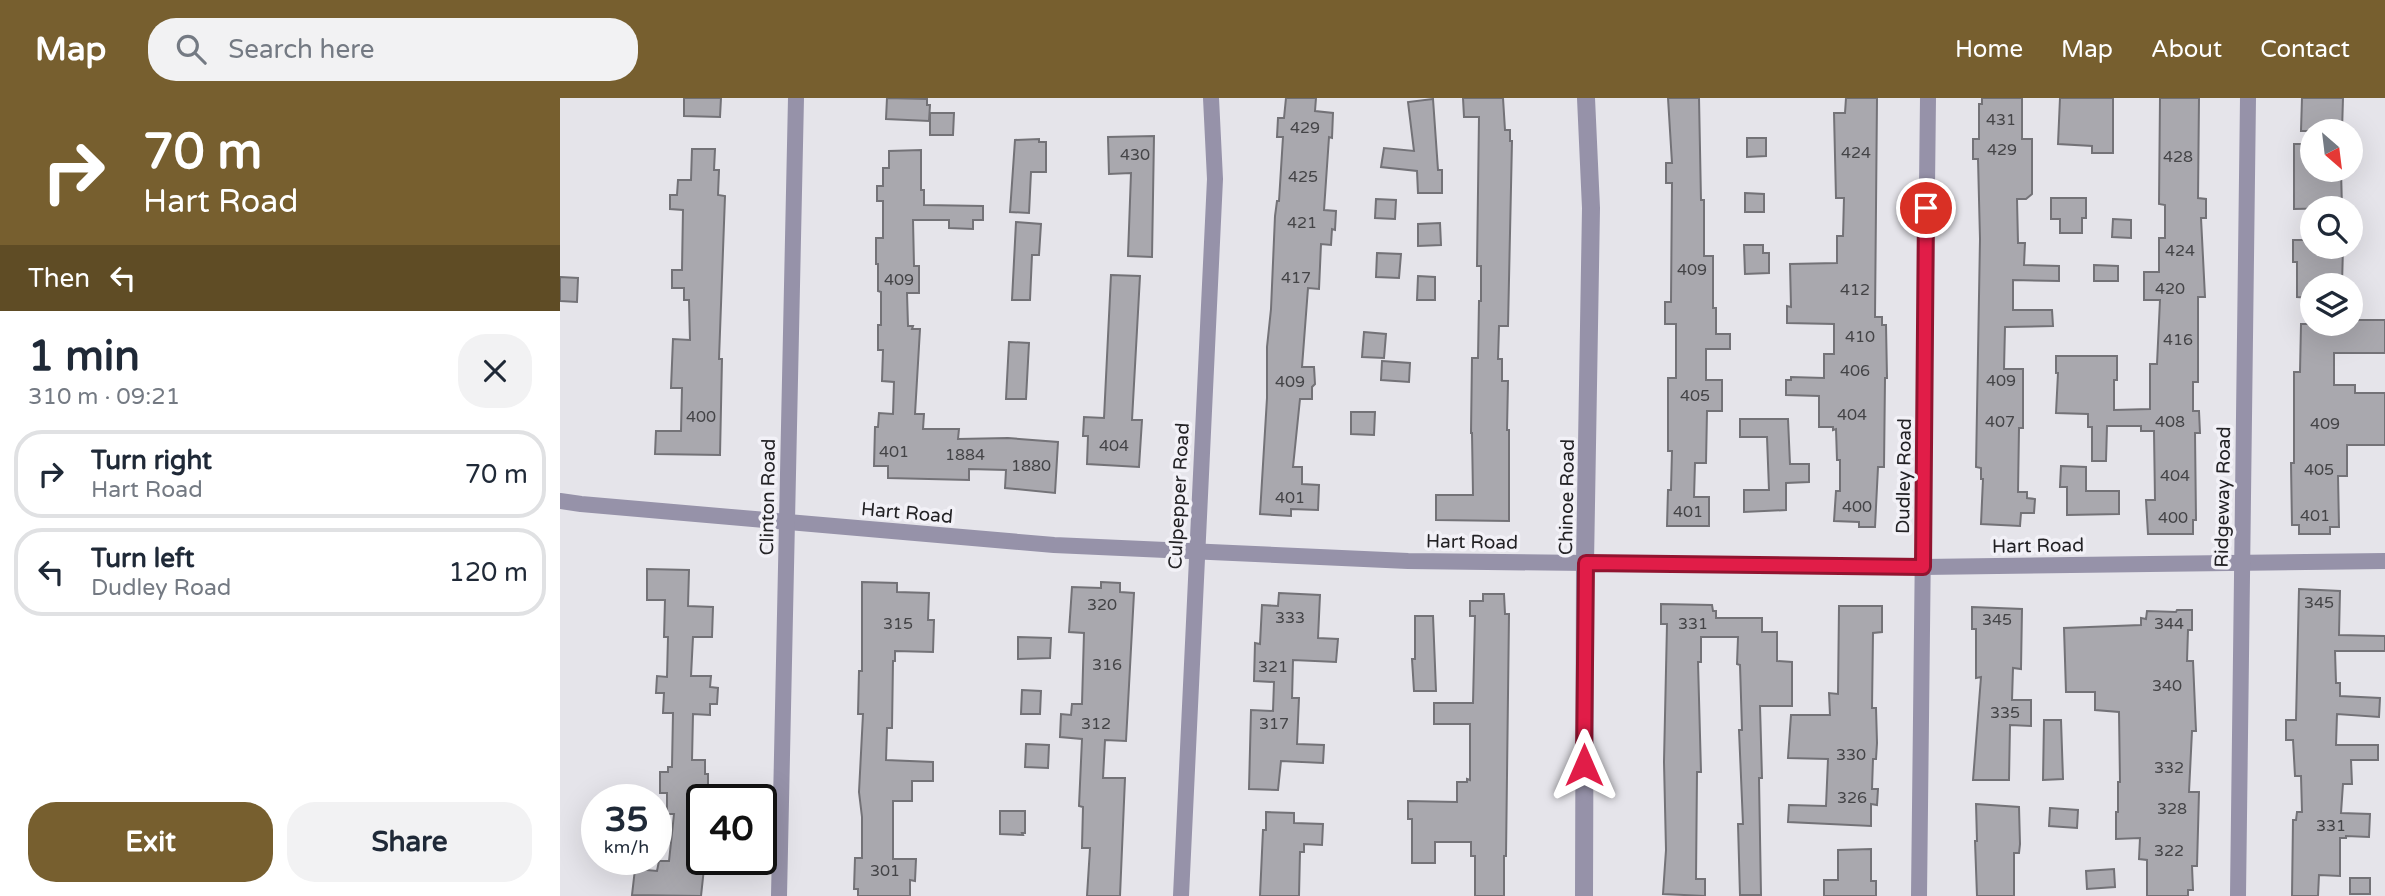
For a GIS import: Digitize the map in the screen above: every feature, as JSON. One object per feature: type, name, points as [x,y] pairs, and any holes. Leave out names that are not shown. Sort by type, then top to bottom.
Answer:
[{"type":"street","name":"Clinton Road","points":[[779,896],[796,98]]},
{"type":"street","name":"Culpepper Road","points":[[1181,896],[1216,179],[1211,98]]},
{"type":"street","name":"Chinoe Road","points":[[1584,896],[1591,208],[1586,98]]},
{"type":"street","name":"Dudley Road","points":[[1919,896],[1928,98]]},
{"type":"street","name":"Ridgeway Road","points":[[2238,896],[2248,98]]},
{"type":"street","name":"Hart Road","points":[[560,501],[581,505],[1054,545],[1408,561],[1923,567],[2385,561]]},
{"type":"building","points":[[684,98],[721,98],[720,117],[684,116]]},
{"type":"building","points":[[887,98],[927,99],[927,105],[930,105],[929,121],[886,119]]},
{"type":"building","points":[[1286,98],[1316,98],[1315,111],[1333,113],[1324,210],[1336,211],[1331,245],[1321,244],[1319,289],[1308,288],[1302,367],[1314,367],[1315,384],[1312,387],[1312,399],[1300,399],[1293,467],[1302,467],[1302,484],[1319,485],[1318,510],[1291,509],[1291,516],[1260,514],[1267,398],[1267,347],[1283,137],[1277,137],[1278,118],[1284,118]]},
{"type":"building","points":[[1463,98],[1503,98],[1505,130],[1510,130],[1512,141],[1508,326],[1499,326],[1498,359],[1502,359],[1502,381],[1508,381],[1509,521],[1436,520],[1436,495],[1473,495],[1472,358],[1478,358],[1481,301],[1481,266],[1477,266],[1479,117],[1464,117]]},
{"type":"building","points":[[1668,98],[1699,98],[1704,256],[1713,256],[1716,334],[1730,334],[1730,349],[1706,349],[1706,380],[1722,380],[1722,411],[1707,411],[1706,463],[1695,463],[1694,497],[1709,497],[1709,526],[1667,526],[1672,451],[1668,451],[1668,378],[1676,378],[1676,324],[1665,324],[1665,302],[1671,302],[1672,183],[1666,183],[1666,163],[1672,163]]},
{"type":"building","points":[[1846,98],[1877,98],[1875,317],[1882,317],[1882,325],[1886,325],[1887,378],[1884,467],[1878,467],[1875,527],[1859,527],[1859,522],[1834,521],[1836,491],[1840,491],[1836,429],[1819,427],[1819,396],[1786,395],[1786,380],[1791,380],[1791,377],[1824,378],[1824,354],[1834,354],[1834,324],[1787,323],[1787,306],[1791,307],[1790,264],[1837,263],[1837,236],[1843,236],[1844,198],[1836,198],[1834,113],[1845,113]]},
{"type":"building","points":[[1982,98],[2022,98],[2022,139],[2032,139],[2032,194],[2026,199],[2017,199],[2018,243],[2025,243],[2024,265],[2059,266],[2059,281],[2013,280],[2013,310],[2052,310],[2053,326],[2005,327],[2004,369],[2023,369],[2023,428],[2019,428],[2018,492],[2027,492],[2027,498],[2035,499],[2034,513],[2021,513],[2020,526],[1981,524],[1983,479],[1981,468],[1976,467],[1980,239],[1978,159],[1973,159],[1973,139],[1979,139],[1979,104],[1982,104]]},
{"type":"building","points":[[2060,98],[2113,98],[2113,153],[2092,153],[2092,146],[2058,144]]},
{"type":"building","points":[[2160,98],[2199,98],[2198,198],[2206,199],[2206,218],[2201,218],[2205,297],[2198,297],[2198,382],[2193,382],[2193,411],[2199,411],[2200,433],[2195,433],[2196,520],[2193,520],[2193,534],[2148,534],[2146,500],[2155,500],[2154,431],[2141,431],[2141,426],[2107,426],[2106,461],[2092,461],[2092,427],[2088,427],[2088,414],[2056,413],[2056,356],[2117,356],[2114,410],[2150,409],[2150,364],[2157,364],[2160,300],[2144,300],[2144,272],[2159,272],[2159,238],[2165,238],[2165,205],[2159,204]]},
{"type":"building","points":[[2302,98],[2343,98],[2342,119],[2301,119]]},
{"type":"building","points":[[1433,99],[1438,170],[1442,170],[1442,193],[1418,193],[1417,171],[1381,167],[1384,148],[1414,151],[1408,102]]},
{"type":"building","points":[[930,113],[954,113],[953,135],[930,135]]},
{"type":"building","points":[[1154,136],[1152,257],[1128,256],[1131,173],[1109,174],[1108,137]]},
{"type":"building","points":[[1747,138],[1766,138],[1766,156],[1747,157]]},
{"type":"building","points":[[1039,139],[1039,142],[1046,142],[1046,172],[1031,172],[1029,213],[1010,212],[1015,140]]},
{"type":"building","points":[[2294,144],[2300,144],[2300,182],[2341,182],[2342,196],[2300,196],[2300,209],[2294,209]]},
{"type":"building","points":[[692,149],[715,149],[714,170],[719,170],[718,195],[725,196],[719,359],[722,359],[720,455],[655,454],[656,431],[681,431],[682,388],[671,388],[673,339],[690,340],[689,300],[684,300],[684,288],[672,288],[672,270],[682,270],[683,210],[670,209],[670,195],[677,195],[678,180],[691,180]]},
{"type":"building","points":[[921,150],[921,190],[924,190],[924,205],[983,206],[983,220],[973,220],[973,229],[949,228],[949,220],[913,220],[914,266],[919,266],[919,293],[907,293],[908,326],[920,329],[915,414],[924,414],[923,429],[959,429],[958,439],[1008,438],[1058,442],[1055,493],[1005,488],[1006,470],[969,469],[969,480],[888,478],[888,466],[874,466],[875,427],[878,427],[879,413],[893,414],[894,382],[882,381],[883,350],[878,350],[881,292],[878,291],[876,238],[883,238],[883,201],[877,201],[877,186],[883,186],[883,168],[889,168],[889,151]]},
{"type":"building","points":[[1745,193],[1764,194],[1764,212],[1745,212]]},
{"type":"building","points":[[2051,198],[2086,198],[2086,218],[2082,218],[2082,233],[2060,233],[2060,219],[2051,219]]},
{"type":"building","points":[[1376,199],[1396,200],[1395,219],[1375,218]]},
{"type":"building","points":[[2113,219],[2131,220],[2131,238],[2112,237]]},
{"type":"building","points":[[1016,222],[1041,224],[1039,255],[1032,255],[1030,300],[1012,300]]},
{"type":"building","points":[[1440,223],[1441,245],[1418,246],[1418,224]]},
{"type":"building","points":[[2293,240],[2300,240],[2300,259],[2343,259],[2342,273],[2300,273],[2300,297],[2297,297],[2297,262],[2293,262]]},
{"type":"building","points":[[1744,245],[1763,245],[1763,253],[1769,253],[1769,273],[1745,274]]},
{"type":"building","points":[[1377,253],[1401,254],[1399,278],[1376,277]]},
{"type":"building","points":[[2094,265],[2118,266],[2118,281],[2094,281]]},
{"type":"building","points":[[1111,275],[1140,276],[1132,420],[1142,420],[1139,467],[1087,464],[1088,436],[1083,436],[1084,417],[1104,418]]},
{"type":"building","points":[[1418,276],[1435,277],[1435,300],[1417,300]]},
{"type":"building","points":[[560,277],[578,278],[577,302],[560,301]]},
{"type":"building","points":[[2363,320],[2385,320],[2385,353],[2334,353],[2334,385],[2355,385],[2355,393],[2385,393],[2385,445],[2347,445],[2347,476],[2338,476],[2339,527],[2330,527],[2330,534],[2299,534],[2299,525],[2292,525],[2294,372],[2300,372],[2301,336],[2363,336]]},
{"type":"building","points":[[1364,332],[1386,334],[1384,358],[1362,357]]},
{"type":"building","points":[[1009,342],[1029,343],[1026,399],[1006,399]]},
{"type":"building","points":[[1382,361],[1410,363],[1409,382],[1381,380]]},
{"type":"building","points":[[1351,412],[1375,412],[1374,435],[1351,434]]},
{"type":"building","points":[[1740,419],[1788,419],[1790,464],[1809,464],[1809,482],[1786,483],[1786,510],[1744,512],[1744,490],[1769,490],[1767,437],[1740,437]]},
{"type":"building","points":[[2061,466],[2086,467],[2086,491],[2119,491],[2119,514],[2067,515],[2067,487],[2060,487]]},
{"type":"building","points":[[647,569],[689,570],[688,606],[713,607],[712,637],[693,637],[691,676],[711,676],[710,687],[718,688],[717,704],[710,704],[710,715],[693,714],[692,760],[705,760],[708,784],[686,784],[686,875],[703,875],[701,896],[632,895],[634,875],[672,875],[672,784],[660,784],[660,772],[668,772],[668,767],[672,767],[673,713],[663,713],[664,693],[656,693],[657,676],[667,677],[665,600],[647,600]]},
{"type":"building","points":[[862,582],[897,583],[897,592],[929,593],[928,620],[934,620],[933,652],[895,651],[892,728],[887,728],[886,760],[933,762],[933,781],[912,781],[912,801],[893,801],[893,859],[916,859],[915,881],[910,880],[910,896],[858,896],[858,889],[854,889],[855,858],[862,858],[859,792],[863,714],[858,714],[859,671],[862,671]]},
{"type":"building","points":[[1101,582],[1120,583],[1120,592],[1134,593],[1126,741],[1105,740],[1103,778],[1125,778],[1120,896],[1087,896],[1090,848],[1082,848],[1083,807],[1079,806],[1082,739],[1060,737],[1061,714],[1071,715],[1072,704],[1082,704],[1084,633],[1069,632],[1072,587],[1101,588]]},
{"type":"building","points":[[2299,589],[2340,591],[2339,635],[2385,636],[2385,651],[2335,651],[2336,683],[2340,683],[2340,696],[2380,698],[2379,717],[2337,714],[2336,745],[2378,745],[2378,760],[2351,760],[2352,784],[2343,784],[2341,813],[2370,814],[2369,837],[2340,838],[2340,876],[2319,875],[2318,896],[2292,896],[2293,820],[2296,820],[2297,812],[2302,812],[2301,776],[2295,776],[2293,740],[2286,740],[2286,720],[2296,720]]},
{"type":"building","points":[[1279,593],[1320,595],[1318,638],[1338,639],[1336,662],[1293,660],[1292,698],[1299,698],[1297,744],[1324,745],[1323,763],[1281,761],[1278,790],[1249,789],[1251,710],[1273,711],[1274,682],[1254,681],[1255,643],[1260,644],[1262,605],[1278,606]]},
{"type":"building","points":[[1483,594],[1504,594],[1505,614],[1509,614],[1504,896],[1475,896],[1475,856],[1471,856],[1471,842],[1435,842],[1435,863],[1412,863],[1412,819],[1408,819],[1408,801],[1457,802],[1457,782],[1470,780],[1470,724],[1434,724],[1434,703],[1473,703],[1475,616],[1470,616],[1470,601],[1483,601]]},
{"type":"building","points":[[1661,604],[1712,605],[1716,618],[1762,618],[1762,632],[1777,632],[1777,661],[1792,662],[1792,706],[1760,706],[1761,895],[1740,895],[1738,824],[1743,824],[1738,637],[1701,637],[1701,662],[1698,662],[1701,772],[1697,772],[1696,879],[1705,879],[1705,896],[1663,894],[1666,850],[1664,762],[1667,624],[1661,624]]},
{"type":"building","points":[[1839,606],[1882,606],[1882,632],[1873,633],[1872,708],[1876,708],[1877,743],[1876,759],[1873,759],[1872,789],[1878,789],[1877,805],[1871,804],[1871,826],[1788,822],[1789,805],[1826,806],[1828,759],[1788,758],[1791,715],[1830,715],[1829,693],[1838,694]]},
{"type":"building","points":[[1972,607],[2022,609],[2021,669],[2013,668],[2012,700],[2031,700],[2031,726],[2010,725],[2009,780],[1973,780],[1981,677],[1976,678],[1976,629],[1972,629]]},
{"type":"building","points":[[2192,610],[2187,661],[2193,661],[2196,731],[2192,731],[2189,792],[2199,792],[2197,866],[2192,866],[2193,890],[2188,890],[2188,896],[2147,896],[2147,860],[2139,859],[2140,838],[2116,839],[2120,782],[2119,712],[2095,710],[2095,692],[2066,692],[2064,628],[2141,625],[2141,618],[2146,619],[2147,611]]},
{"type":"building","points":[[1415,616],[1433,616],[1436,691],[1414,691],[1412,659],[1415,659]]},
{"type":"building","points":[[1018,637],[1051,638],[1050,658],[1018,659]]},
{"type":"building","points":[[1022,690],[1041,691],[1040,714],[1021,714]]},
{"type":"building","points":[[2044,720],[2061,720],[2063,779],[2043,780]]},
{"type":"building","points":[[1026,744],[1049,745],[1048,768],[1025,767]]},
{"type":"building","points":[[1976,804],[2019,807],[2020,844],[2019,853],[2014,853],[2014,896],[1977,896]]},
{"type":"building","points":[[2050,808],[2078,810],[2077,828],[2049,826]]},
{"type":"building","points":[[1000,811],[1025,811],[1025,833],[1000,834]]},
{"type":"building","points":[[1266,812],[1294,813],[1294,823],[1323,824],[1322,845],[1304,844],[1304,852],[1300,852],[1299,896],[1260,896]]},
{"type":"building","points":[[1871,849],[1871,881],[1876,881],[1876,896],[1824,896],[1824,880],[1838,880],[1838,850]]},
{"type":"building","points":[[2114,869],[2115,887],[2087,889],[2086,871]]},
{"type":"building","points":[[2350,878],[2370,878],[2370,894],[2350,894]]},
{"type":"route","points":[[1584,765],[1586,563],[1923,567],[1926,208]]}]
